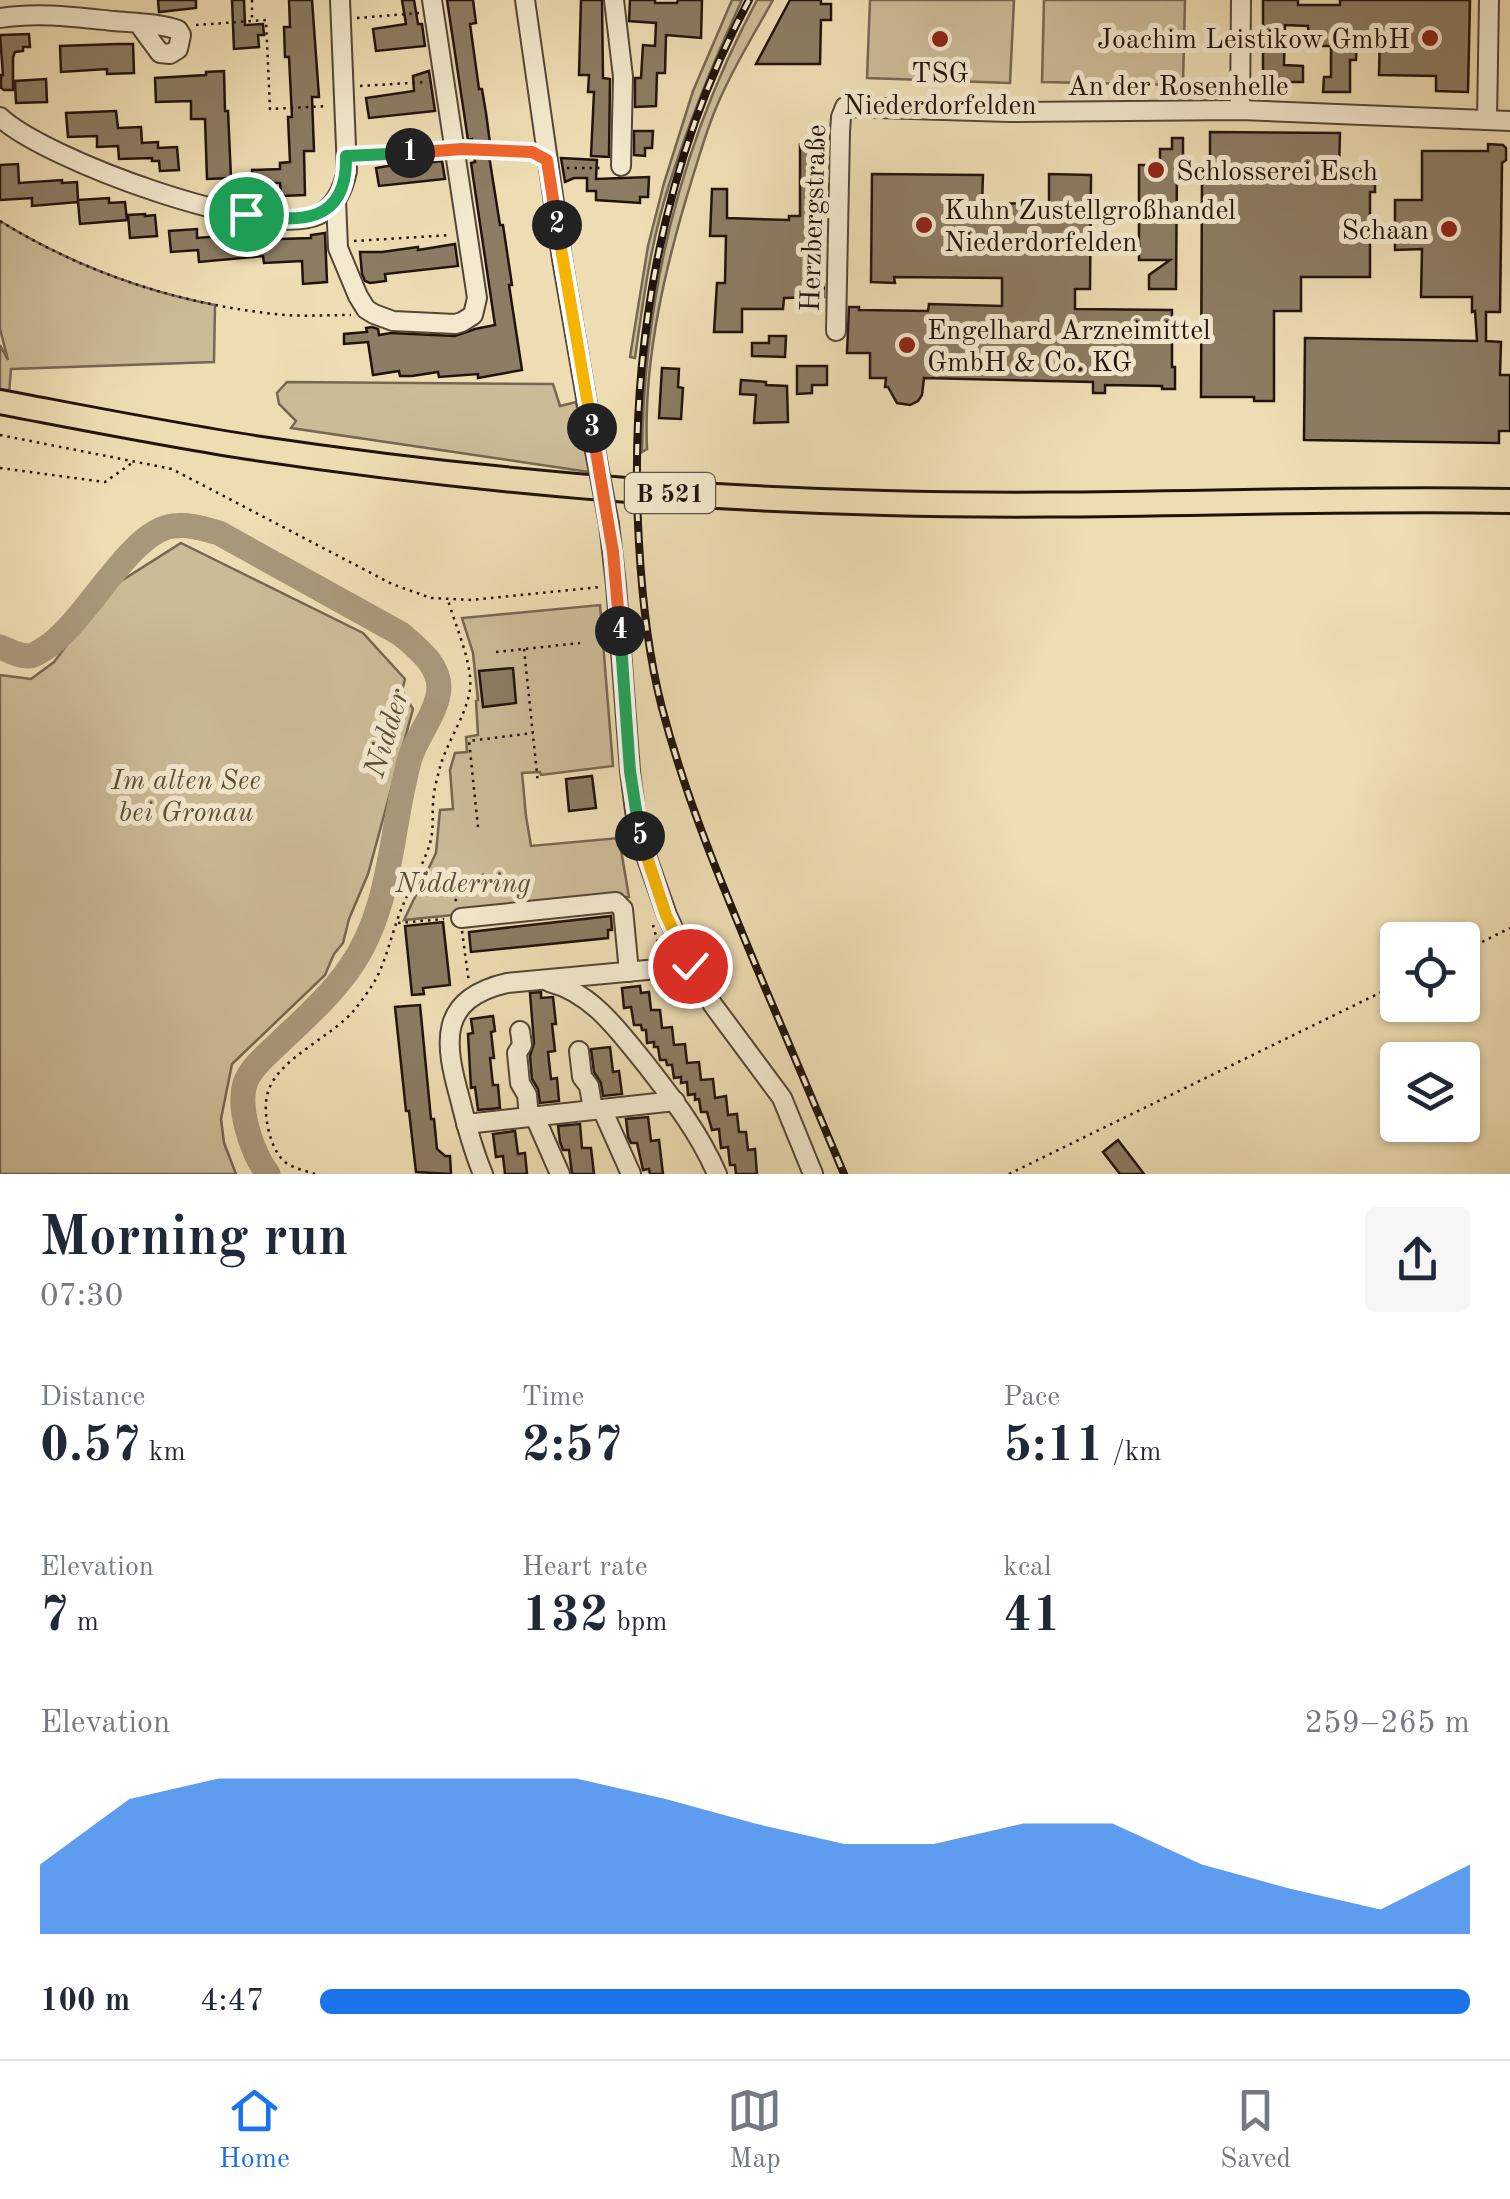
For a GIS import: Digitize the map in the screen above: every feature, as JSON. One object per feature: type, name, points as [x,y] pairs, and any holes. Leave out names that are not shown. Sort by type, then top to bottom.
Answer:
[{"type":"main road","name":"B 521","points":[[0,402],[167,434],[312,456],[507,480],[654,492],[972,504],[1510,501]]},
{"type":"street","points":[[525,0],[547,160],[609,524],[611,586],[634,811],[658,894],[690,966],[713,1005],[782,1098],[813,1174]]},
{"type":"street","points":[[614,0],[623,78],[621,166]]},
{"type":"street","points":[[1240,0],[1240,110]]},
{"type":"street","points":[[1487,120],[1489,0]]},
{"type":"street","points":[[336,200],[339,253],[366,309],[383,320],[455,324],[469,318],[477,298],[433,6]]},
{"type":"street","points":[[0,116],[32,140],[98,172],[139,186],[270,218],[297,219],[319,214],[336,200],[344,182],[340,10]]},
{"type":"street","points":[[0,18],[43,14],[138,23],[175,28],[182,40],[178,49],[170,54],[156,50],[138,23]]},
{"type":"street","name":"An der Rosenhelle","points":[[845,107],[1010,112],[1240,110],[1510,122]]},
{"type":"street","name":"Herzbergstraße","points":[[836,330],[840,132],[845,107]]},
{"type":"street","points":[[461,918],[616,902],[623,909],[630,972]]},
{"type":"street","points":[[483,1174],[452,1066],[449,1037],[456,1012],[470,998],[494,986],[690,966]]},
{"type":"street","points":[[608,1018],[600,1002],[602,986],[630,972]]},
{"type":"street","points":[[539,980],[567,988],[594,1004],[608,1018],[676,1101],[717,1174]]},
{"type":"street","points":[[520,1031],[522,1045],[516,1053],[520,1084],[560,1174]]},
{"type":"street","points":[[579,1051],[582,1077],[589,1086],[591,1102],[600,1110],[631,1174]]},
{"type":"street","points":[[466,1124],[676,1101]]},
{"type":"path","points":[[252,0],[252,21]]},
{"type":"path","points":[[340,10],[433,6]]},
{"type":"path","points":[[180,32],[200,23],[266,20],[270,108],[444,81]]},
{"type":"path","points":[[346,156],[462,149],[532,152],[560,168],[621,166]]},
{"type":"path","points":[[0,221],[64,257],[172,297],[277,314],[374,314]]},
{"type":"path","points":[[338,242],[467,234]]},
{"type":"path","points":[[0,435],[172,469],[412,593],[448,600],[611,586]]},
{"type":"path","points":[[0,468],[105,482],[134,461]]},
{"type":"path","points":[[315,1174],[290,1165],[275,1149],[266,1097],[286,1067],[349,1016],[366,995],[378,975],[395,924],[430,847],[440,770],[470,692],[467,665],[448,600]]},
{"type":"path","points":[[496,652],[580,643]]},
{"type":"path","points":[[524,649],[538,783]]},
{"type":"path","points":[[478,826],[469,741],[533,734]]},
{"type":"path","points":[[470,998],[456,899],[487,872]]},
{"type":"path","points":[[395,924],[461,918]]},
{"type":"path","points":[[1480,943],[1510,928]]},
{"type":"path","points":[[1010,1174],[1380,993]]},
{"type":"green space","points":[[732,0],[742,0],[702,91],[669,185],[652,249],[635,358],[630,357],[648,246],[664,183],[693,91]]},
{"type":"green space","points":[[757,0],[773,0],[715,109],[674,243],[658,311],[649,380],[647,449],[642,452],[650,334],[672,219],[708,107]]},
{"type":"green space","name":"TSG Niederdorfelden","points":[[870,0],[1014,0],[1010,83],[867,78]]},
{"type":"green space","points":[[1044,0],[1185,0],[1183,85],[1042,82]]},
{"type":"green space","points":[[0,221],[104,273],[215,305],[214,362],[11,369],[9,394],[0,392],[0,345],[8,360],[0,329]]},
{"type":"green space","points":[[287,382],[553,384],[560,406],[576,402],[589,472],[291,428],[296,421],[279,404],[277,393]]},
{"type":"green space","name":"Im alten See bei Gronau","points":[[181,543],[363,633],[405,679],[402,691],[413,709],[368,874],[343,943],[325,975],[232,1064],[221,1119],[224,1143],[236,1174],[0,1174],[0,675],[31,679],[54,662],[110,588]]},
{"type":"green space","name":"Nidderring","points":[[600,605],[613,766],[541,775],[522,773],[526,816],[531,846],[619,838],[629,897],[404,920],[436,853],[440,810],[453,809],[450,770],[455,753],[467,752],[466,737],[478,735],[473,653],[462,618]]},
{"type":"building","points":[[158,0],[196,0],[196,8],[159,12]]},
{"type":"building","points":[[232,0],[244,0],[245,25],[263,24],[264,35],[258,35],[259,47],[234,49]]},
{"type":"building","points":[[289,0],[312,0],[319,97],[312,97],[314,151],[304,151],[305,195],[281,196],[280,183],[252,183],[252,170],[280,169],[280,163],[290,162],[288,117],[292,117],[284,27],[290,27]]},
{"type":"building","points":[[402,0],[414,0],[425,46],[376,51],[373,29],[406,24]]},
{"type":"building","points":[[447,0],[473,0],[476,23],[470,24],[522,370],[478,378],[478,374],[439,377],[438,372],[373,375],[368,342],[344,344],[344,334],[367,332],[366,328],[372,327],[378,329],[379,335],[455,336],[495,325],[471,163],[475,162],[472,139],[468,140]]},
{"type":"building","points":[[581,0],[602,0],[603,78],[610,79],[609,157],[591,156],[594,92],[588,92],[589,75],[579,75]]},
{"type":"building","points":[[630,0],[702,0],[701,38],[666,35],[665,73],[657,73],[656,106],[635,107],[635,78],[641,78],[643,45],[655,46],[656,23],[629,21]]},
{"type":"building","points":[[790,0],[821,0],[821,4],[831,4],[831,20],[821,20],[820,64],[756,64]]},
{"type":"building","points":[[1263,0],[1340,5],[1340,0],[1470,0],[1468,92],[1436,91],[1436,76],[1379,75],[1380,33],[1357,32],[1356,60],[1350,60],[1350,92],[1323,92],[1324,77],[1331,77],[1331,46],[1309,46],[1308,26],[1285,25],[1284,65],[1303,66],[1303,82],[1263,82]]},
{"type":"building","points":[[29,34],[30,47],[23,47],[13,57],[13,90],[4,90],[0,35]]},
{"type":"building","points":[[133,44],[134,73],[107,74],[107,69],[61,72],[60,46]]},
{"type":"building","points":[[224,71],[231,178],[207,179],[205,119],[191,119],[191,101],[156,102],[155,78]]},
{"type":"building","points":[[429,71],[435,111],[369,118],[366,98],[414,91],[413,76]]},
{"type":"building","points":[[46,79],[47,102],[16,103],[15,81]]},
{"type":"building","points":[[116,111],[118,128],[141,127],[142,143],[158,142],[158,148],[177,147],[179,170],[160,171],[159,161],[152,158],[119,159],[118,146],[97,147],[97,136],[68,137],[66,113]]},
{"type":"building","points":[[634,131],[653,131],[652,148],[645,148],[645,156],[634,155]]},
{"type":"building","points":[[1210,132],[1340,133],[1339,168],[1375,168],[1375,192],[1370,192],[1370,277],[1301,277],[1301,311],[1274,311],[1274,401],[1201,397],[1202,174],[1210,174]]},
{"type":"building","points":[[422,137],[425,163],[442,161],[445,179],[379,186],[376,168],[394,165],[392,141]]},
{"type":"building","points":[[1172,138],[1183,138],[1183,165],[1177,164],[1176,289],[1149,289],[1149,275],[1170,260],[1139,260],[1139,165],[1160,165],[1160,149],[1172,149]]},
{"type":"building","points":[[800,144],[820,144],[817,285],[824,285],[824,297],[784,298],[783,309],[742,309],[742,332],[714,332],[717,283],[725,283],[726,236],[710,236],[712,189],[727,189],[727,218],[789,220],[789,216],[800,216]]},
{"type":"building","points":[[1488,144],[1506,148],[1506,160],[1502,163],[1500,312],[1486,312],[1486,341],[1501,342],[1500,375],[1510,375],[1510,431],[1499,431],[1499,443],[1304,440],[1305,338],[1477,341],[1472,297],[1421,297],[1422,249],[1395,250],[1395,200],[1422,200],[1422,151],[1488,151]]},
{"type":"building","points":[[561,158],[597,160],[596,179],[649,177],[648,197],[640,197],[640,203],[596,200],[596,191],[587,191],[587,178],[565,182]]},
{"type":"building","points":[[18,164],[19,183],[77,182],[78,200],[109,198],[109,203],[125,202],[127,220],[80,224],[78,202],[32,206],[32,198],[0,200],[0,165]]},
{"type":"building","points":[[872,174],[983,175],[982,203],[1049,204],[1049,174],[1091,175],[1090,289],[1075,289],[1075,309],[1172,310],[1175,389],[1105,385],[1105,393],[1093,393],[1093,382],[924,378],[918,401],[910,405],[897,403],[885,387],[886,378],[870,378],[870,353],[847,353],[849,307],[928,311],[929,304],[1002,306],[1002,278],[894,277],[895,283],[871,282]]},
{"type":"building","points":[[128,215],[155,215],[157,236],[130,238]]},
{"type":"building","points":[[197,229],[197,238],[248,234],[249,240],[311,238],[325,233],[327,282],[303,284],[302,261],[264,263],[263,256],[199,262],[198,250],[171,252],[169,231]]},
{"type":"building","points":[[455,244],[458,266],[385,274],[386,281],[370,283],[362,274],[360,252]]},
{"type":"building","points":[[769,336],[786,336],[785,357],[752,356],[752,343],[769,343]]},
{"type":"building","points":[[797,366],[827,366],[827,385],[812,385],[812,393],[797,394]]},
{"type":"building","points":[[662,368],[679,369],[678,387],[683,388],[681,419],[659,418]]},
{"type":"building","points":[[741,380],[787,386],[788,422],[754,423],[756,395],[740,394]]},
{"type":"building","points":[[513,668],[516,703],[483,707],[479,671]]},
{"type":"building","points":[[592,776],[596,808],[569,811],[566,779]]},
{"type":"building","points":[[611,916],[608,938],[471,952],[469,932]]},
{"type":"building","points":[[443,922],[450,985],[423,988],[424,994],[412,995],[405,926]]},
{"type":"building","points":[[640,986],[641,993],[649,992],[651,1010],[660,1010],[662,1028],[672,1027],[674,1045],[685,1044],[687,1063],[699,1062],[701,1080],[713,1079],[715,1098],[726,1096],[728,1115],[737,1114],[739,1132],[746,1132],[748,1150],[755,1149],[757,1174],[736,1174],[735,1165],[730,1165],[728,1147],[721,1148],[719,1129],[712,1130],[707,1112],[701,1112],[699,1099],[695,1100],[695,1094],[688,1095],[687,1082],[681,1083],[681,1077],[674,1078],[672,1065],[660,1060],[658,1047],[654,1047],[654,1042],[647,1043],[646,1030],[634,1025],[631,1007],[624,1008],[622,988]]},
{"type":"building","points":[[541,992],[541,998],[553,997],[555,1051],[548,1052],[551,1079],[557,1078],[559,1101],[540,1103],[532,1079],[530,993]]},
{"type":"building","points":[[420,1005],[431,1119],[437,1149],[450,1156],[451,1174],[416,1172],[395,1007]]},
{"type":"building","points":[[493,1016],[494,1058],[490,1058],[500,1108],[478,1110],[475,1087],[471,1088],[468,1034],[473,1033],[471,1019]]},
{"type":"building","points":[[610,1047],[613,1072],[619,1071],[622,1094],[603,1096],[591,1049]]},
{"type":"building","points":[[648,1117],[651,1141],[659,1140],[663,1174],[643,1170],[637,1143],[631,1143],[628,1137],[626,1119]]},
{"type":"building","points":[[580,1124],[582,1148],[591,1148],[594,1174],[572,1174],[569,1150],[563,1150],[560,1142],[558,1126]]},
{"type":"building","points":[[515,1131],[518,1154],[525,1153],[527,1174],[505,1174],[503,1156],[496,1157],[493,1134]]},
{"type":"building","points":[[1118,1140],[1144,1174],[1120,1174],[1103,1152]]},
{"type":"waterway","name":"Nidder","points":[[0,647],[26,656],[44,649],[76,620],[140,544],[157,532],[185,526],[219,533],[401,634],[435,671],[438,697],[410,758],[382,894],[363,945],[334,988],[246,1081],[243,1103],[247,1129],[268,1174]]},
{"type":"railway","points":[[749,0],[718,63],[693,128],[656,264],[639,403],[637,473],[642,584],[657,688],[682,775],[731,906],[844,1174]]},
{"type":"place","name":"Joachim Leistikow GmbH","points":[[1430,38]]},
{"type":"place","name":"TSG Niederdorfelden","points":[[940,39]]},
{"type":"place","name":"Schlosserei Esch","points":[[1156,170]]},
{"type":"place","name":"Kuhn Zustellgroßhandel Niederdorfelden","points":[[924,225]]},
{"type":"place","name":"Schaan","points":[[1449,229]]},
{"type":"place","name":"Engelhard Arzneimittel GmbH & Co. KG","points":[[907,345]]},
{"type":"route","points":[[246,214],[290,219],[319,214],[340,194],[346,156],[462,149],[534,152],[547,160],[613,552],[634,811],[658,894],[690,966]]}]
